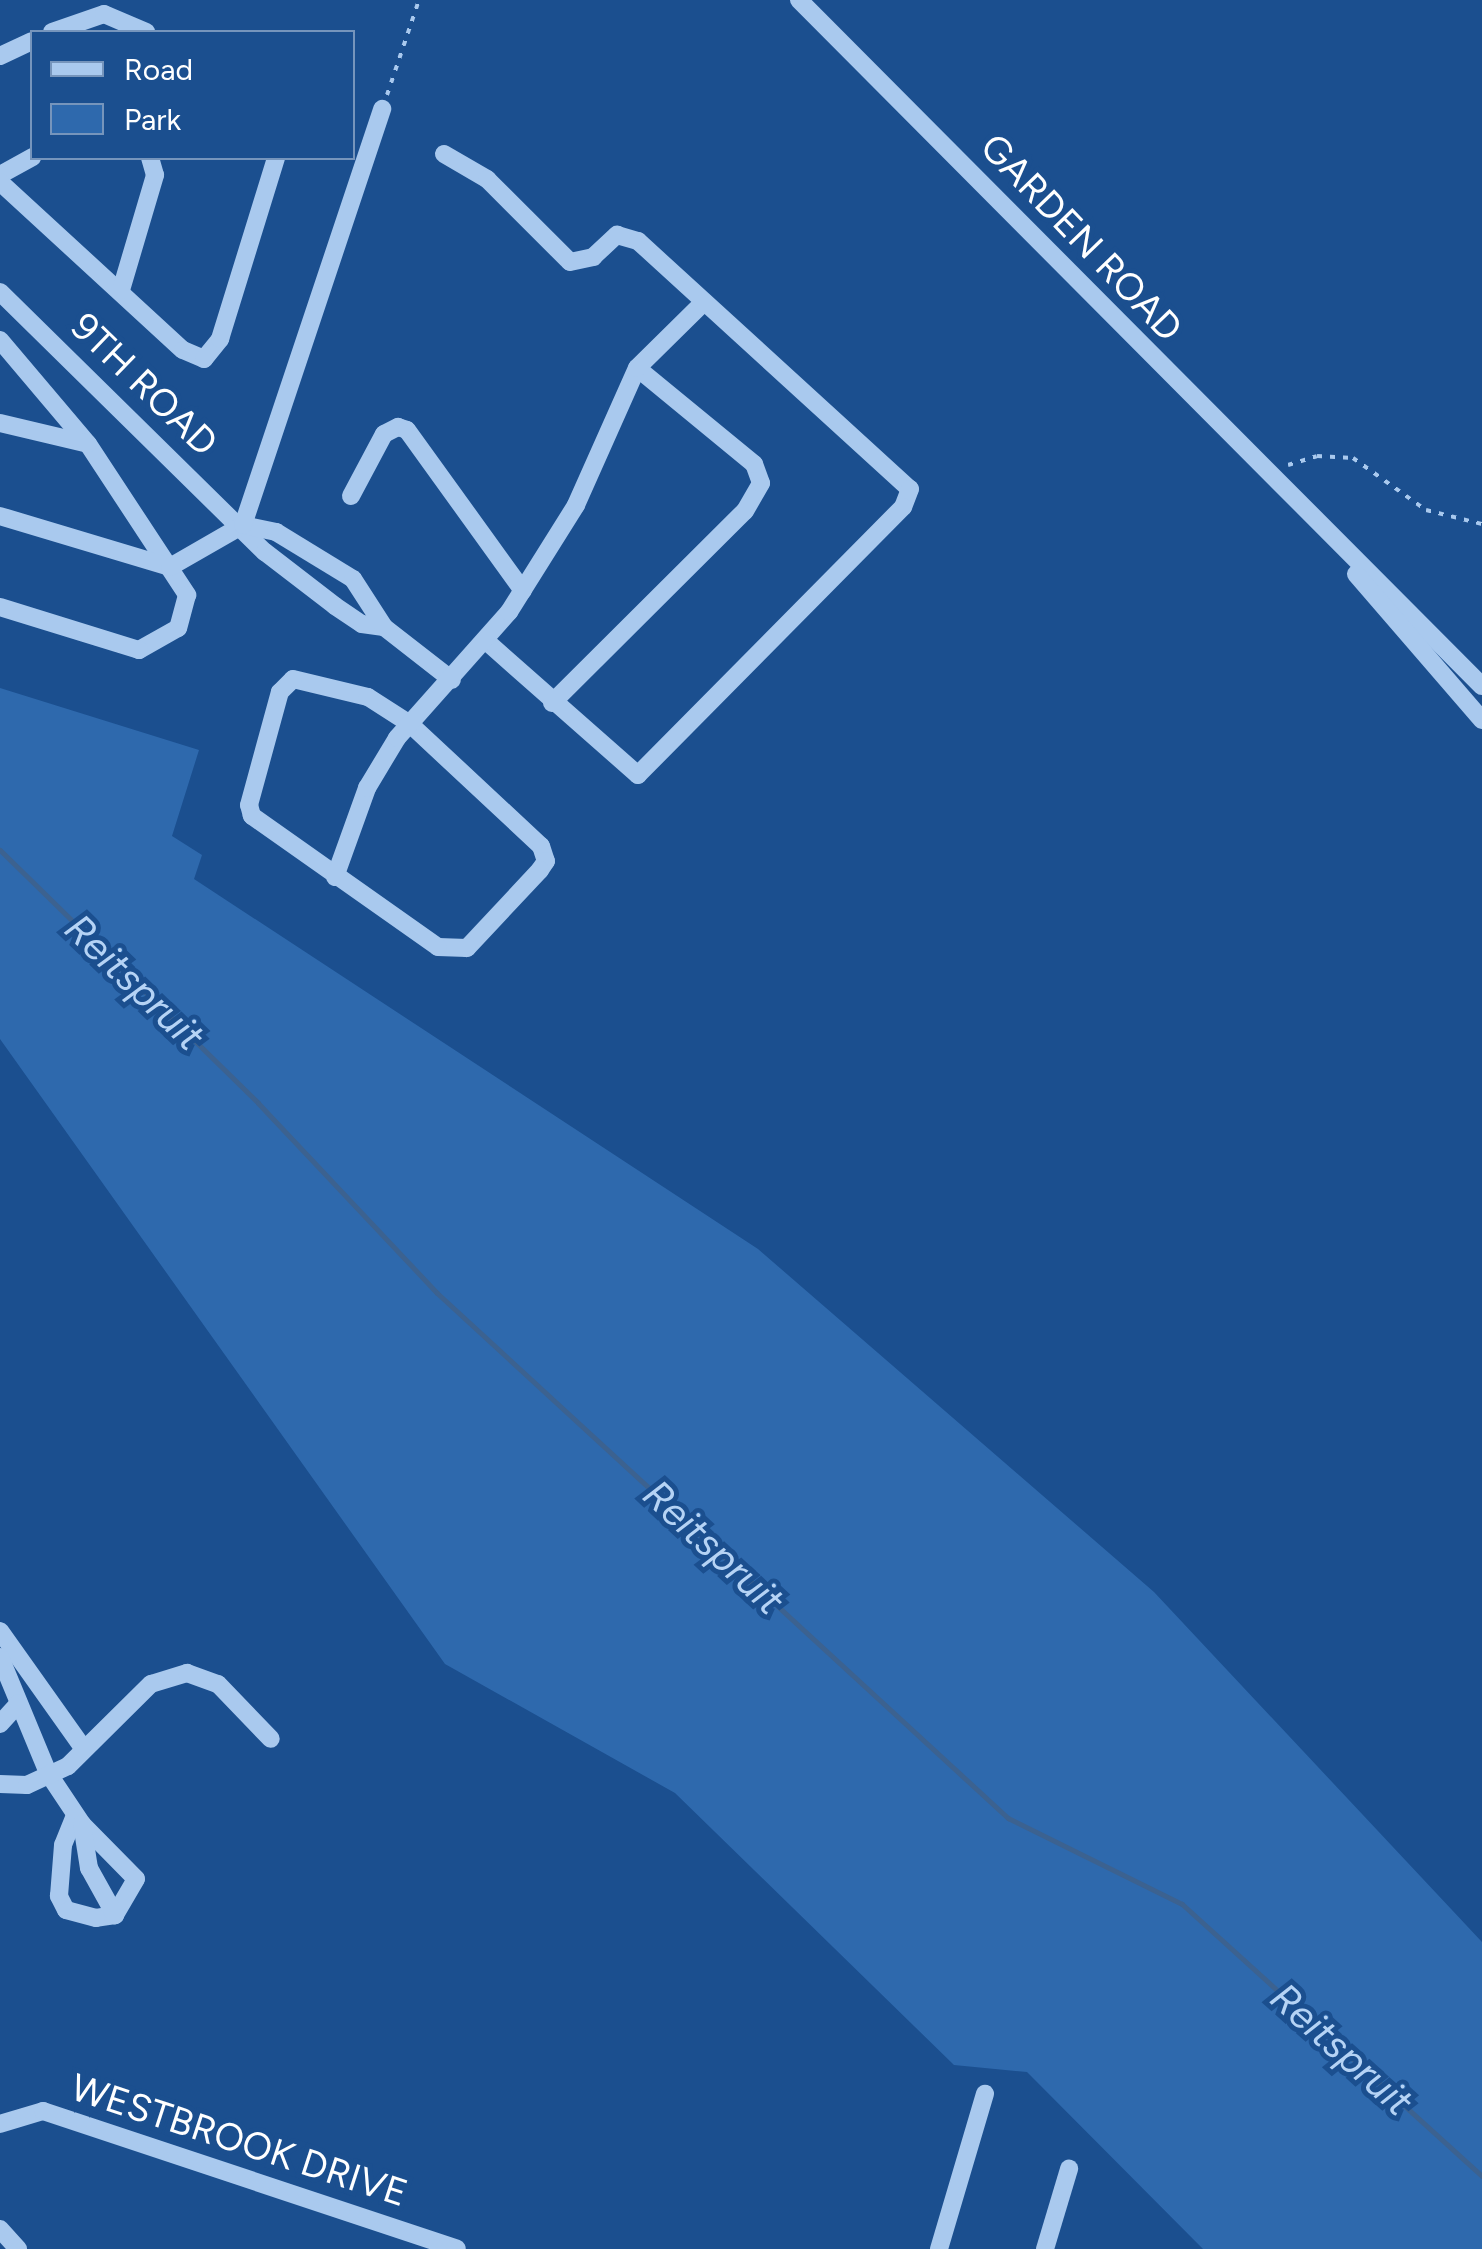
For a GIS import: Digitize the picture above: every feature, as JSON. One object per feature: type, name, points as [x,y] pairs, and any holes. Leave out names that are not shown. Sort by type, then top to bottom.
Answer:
[{"type":"street","name":"GARDEN ROAD","points":[[799,0],[1315,523],[1478,679]]},
{"type":"street","points":[[58,30],[104,14],[141,30]]},
{"type":"street","points":[[0,56],[30,42]]},
{"type":"street","points":[[244,525],[382,109]]},
{"type":"street","points":[[444,154],[487,178],[570,262],[593,257],[611,238],[626,235],[901,475],[909,496],[646,770],[626,771],[485,640]]},
{"type":"street","points":[[30,158],[0,179],[183,350],[204,360],[212,354],[275,160]]},
{"type":"street","points":[[121,290],[154,175],[150,160]]},
{"type":"street","name":"9TH ROAD","points":[[0,292],[244,525],[265,552],[362,624],[384,627]]},
{"type":"street","points":[[335,877],[368,788],[410,724],[452,680],[523,591],[576,505],[637,368],[704,302]]},
{"type":"street","points":[[0,340],[88,444],[188,595],[178,628],[152,648],[139,650],[0,607]]},
{"type":"street","points":[[552,702],[744,511],[762,482],[754,464],[637,368]]},
{"type":"street","points":[[0,423],[88,444]]},
{"type":"street","points":[[351,496],[384,434],[398,427],[407,430],[523,591]]},
{"type":"street","points":[[0,516],[170,567],[244,525],[276,532],[353,579],[384,627],[452,680]]},
{"type":"street","name":"GARDEN ROAD","points":[[1315,523],[1482,720]]},
{"type":"street","points":[[293,679],[368,696],[410,724],[532,837],[546,861],[458,952],[438,947],[335,877],[252,816],[249,805],[280,692],[293,679]]},
{"type":"street","points":[[0,1631],[84,1749]]},
{"type":"street","points":[[0,1657],[48,1773],[78,1820],[136,1879],[115,1915]]},
{"type":"street","points":[[0,1784],[27,1785],[48,1773],[84,1749],[151,1684],[187,1673],[218,1684],[271,1740]]},
{"type":"street","points":[[0,1724],[18,1704]]},
{"type":"street","points":[[78,1820],[89,1868],[115,1915]]},
{"type":"street","points":[[78,1820],[63,1845],[58,1896],[66,1910],[96,1918],[115,1915]]},
{"type":"street","points":[[939,2249],[984,2094]]},
{"type":"street","name":"WESTBROOK DRIVE","points":[[0,2124],[43,2110],[457,2249]]},
{"type":"street","points":[[1046,2249],[1069,2169]]},
{"type":"street","points":[[0,2228],[18,2249]]},
{"type":"path","points":[[382,109],[419,0]]},
{"type":"path","points":[[1270,477],[1302,459],[1341,455],[1365,464],[1432,514],[1482,524]]},
{"type":"green space","name":"Reitspruit","points":[[0,688],[199,750],[172,836],[202,855],[194,879],[758,1249],[1154,1592],[1482,1942],[1482,2249],[1203,2249],[1027,2072],[954,2065],[675,1793],[445,1664],[0,1039]]},
{"type":"waterway","name":"Reitspruit","points":[[0,850],[258,1103],[437,1293],[1008,1818],[1182,1904],[1482,2176]]}]
